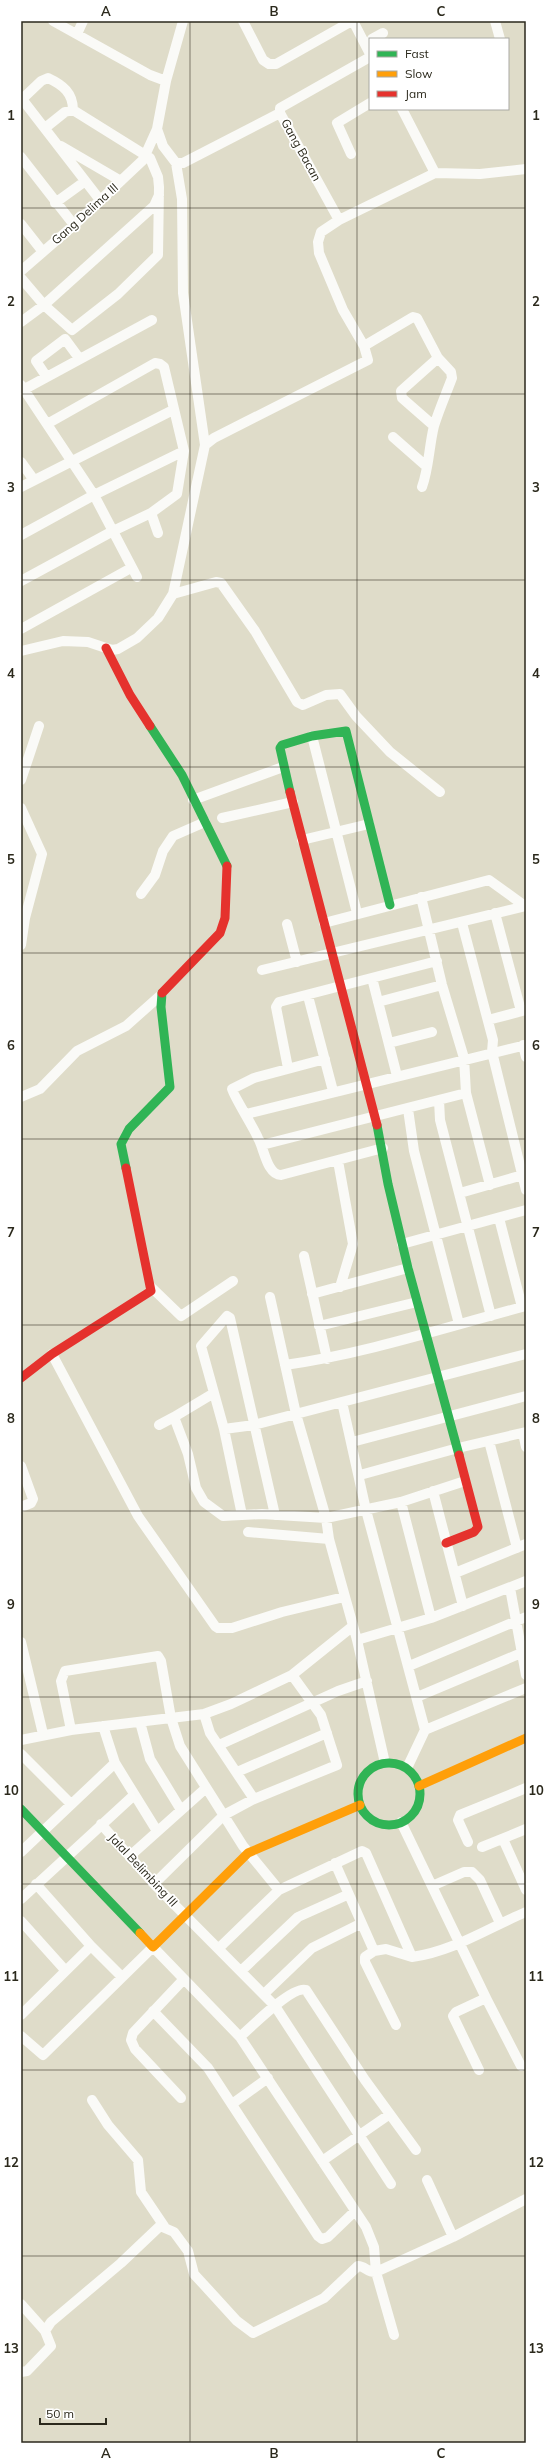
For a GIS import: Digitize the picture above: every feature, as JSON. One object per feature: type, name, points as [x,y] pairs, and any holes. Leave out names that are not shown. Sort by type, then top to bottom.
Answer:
[{"type":"street","points":[[53,21],[150,75],[166,81]]},
{"type":"street","points":[[77,34],[82,21]]},
{"type":"street","name":"Gang Delima III","points":[[21,271],[74,225],[121,181],[145,155],[157,129],[166,81],[183,21]]},
{"type":"street","points":[[243,21],[263,60],[269,64],[276,64],[353,21],[369,41]]},
{"type":"street","points":[[494,21],[500,38]]},
{"type":"street","points":[[374,38],[383,33]]},
{"type":"street","name":"Gang Bacan","points":[[339,220],[280,113],[282,106],[369,57]]},
{"type":"street","points":[[73,110],[72,96],[60,85],[48,78],[41,81],[22,99],[57,143],[84,182],[100,200]]},
{"type":"street","points":[[351,154],[337,123],[369,104]]},
{"type":"street","points":[[21,278],[44,305],[72,330],[140,274],[158,255],[158,177],[153,164],[145,155],[73,110],[65,112],[45,128]]},
{"type":"street","points":[[404,110],[435,173]]},
{"type":"street","points":[[176,163],[183,163],[280,113]]},
{"type":"street","points":[[21,651],[63,642],[88,642],[106,648],[118,649],[137,638],[158,618],[173,594],[205,444],[182,293],[182,199],[176,163],[163,146],[157,129]]},
{"type":"street","points":[[57,143],[121,181]]},
{"type":"street","points":[[21,157],[55,203],[74,225]]},
{"type":"street","points":[[205,444],[214,438],[368,360],[364,346],[343,310],[319,253],[318,242],[321,232],[339,220],[435,173],[480,174],[526,169]]},
{"type":"street","points":[[55,203],[84,182]]},
{"type":"street","points":[[21,322],[44,305],[154,206],[159,194]]},
{"type":"street","points":[[21,224],[43,252]]},
{"type":"street","points":[[364,346],[412,317],[417,318],[438,358],[448,366],[452,378],[434,426],[426,466],[427,475],[422,487]]},
{"type":"street","points":[[21,629],[134,573],[94,495],[73,461],[22,388],[152,320]]},
{"type":"street","points":[[46,376],[36,361],[66,339],[79,358]]},
{"type":"street","points":[[434,426],[402,398],[401,391],[438,358]]},
{"type":"street","points":[[21,581],[113,531],[151,513],[177,494],[184,451],[164,368],[160,364],[155,363],[47,424]]},
{"type":"street","points":[[21,487],[173,410]]},
{"type":"street","points":[[393,437],[426,466]]},
{"type":"street","points":[[21,535],[94,495],[184,451]]},
{"type":"street","points":[[21,462],[34,480]]},
{"type":"street","points":[[151,513],[158,532]]},
{"type":"street","points":[[173,594],[216,582],[221,583],[255,631],[298,702],[303,705],[326,695],[340,694],[356,716],[390,752],[440,792]]},
{"type":"street","points":[[21,1378],[52,1354],[149,1294],[151,1287],[120,1146],[129,1129],[170,1087],[161,1007],[163,990],[217,938],[226,918],[228,881],[227,865],[204,822],[182,775],[130,695],[106,648]]},
{"type":"street","points":[[21,780],[39,726]]},
{"type":"street","points":[[390,905],[346,731],[312,736],[280,746],[283,767],[383,1148],[388,1184],[408,1268],[425,1335],[458,1448],[465,1481],[478,1527],[474,1532],[446,1543]]},
{"type":"street","points":[[312,736],[357,913]]},
{"type":"street","points":[[194,800],[283,767]]},
{"type":"street","points":[[222,818],[293,802]]},
{"type":"street","points":[[21,808],[42,854],[23,917],[21,945]]},
{"type":"street","points":[[141,894],[155,874],[163,851],[172,836],[204,822]]},
{"type":"street","points":[[302,840],[369,824]]},
{"type":"street","points":[[324,923],[357,913],[489,880],[526,906]]},
{"type":"street","points":[[421,897],[442,985],[464,1058],[466,1093],[490,1185]]},
{"type":"street","points":[[262,970],[333,955],[526,906]]},
{"type":"street","points":[[488,1020],[524,1010],[495,914]]},
{"type":"street","points":[[462,923],[493,1040],[492,1052],[524,1175],[526,1190]]},
{"type":"street","points":[[287,924],[297,962]]},
{"type":"street","points":[[288,1068],[276,1007],[279,1002],[341,988],[372,978],[437,961]]},
{"type":"street","points":[[372,978],[397,1076]]},
{"type":"street","points":[[378,1002],[442,985]]},
{"type":"street","points":[[21,1097],[40,1089],[77,1050],[126,1026],[162,994]]},
{"type":"street","points":[[308,996],[333,1091]]},
{"type":"street","points":[[389,1043],[432,1032]]},
{"type":"street","points":[[246,1114],[464,1058],[524,1045],[526,1057]]},
{"type":"street","points":[[325,1059],[288,1068],[234,1087],[232,1092],[246,1114],[262,1145],[270,1169],[278,1175],[338,1161],[383,1148]]},
{"type":"street","points":[[262,1145],[466,1093]]},
{"type":"street","points":[[439,1100],[440,1120],[491,1316]]},
{"type":"street","points":[[408,1109],[414,1152],[459,1324]]},
{"type":"street","points":[[338,1161],[353,1244],[340,1287]]},
{"type":"street","points":[[460,1193],[524,1175]]},
{"type":"street","points":[[402,1244],[526,1210]]},
{"type":"street","points":[[286,1365],[326,1359],[425,1335],[524,1306],[499,1218]]},
{"type":"street","points":[[304,1256],[326,1359]]},
{"type":"street","points":[[312,1294],[408,1268]]},
{"type":"street","points":[[151,1287],[181,1316],[232,1281]]},
{"type":"street","points":[[270,1297],[296,1414],[326,1518],[329,1539],[357,1640],[385,1763]]},
{"type":"street","points":[[319,1326],[417,1302]]},
{"type":"street","points":[[242,1515],[224,1429],[201,1344],[228,1317],[276,1515]]},
{"type":"street","points":[[52,1354],[138,1516],[215,1626],[224,1629],[232,1628],[282,1612],[344,1597]]},
{"type":"street","points":[[224,1429],[254,1425],[526,1354]]},
{"type":"street","points":[[159,1425],[214,1393]]},
{"type":"street","points":[[352,1442],[526,1396]]},
{"type":"street","points":[[342,1402],[360,1475],[366,1510],[425,1730],[407,1768]]},
{"type":"street","points":[[174,1417],[188,1454],[196,1488],[200,1496],[222,1516],[276,1515],[326,1518],[401,1502],[465,1481]]},
{"type":"street","points":[[360,1475],[458,1448],[524,1433],[526,1447]]},
{"type":"street","points":[[455,1573],[522,1546],[489,1441]]},
{"type":"street","points":[[21,1466],[33,1499],[31,1503],[21,1507]]},
{"type":"street","points":[[433,1491],[463,1606]]},
{"type":"street","points":[[401,1502],[431,1618]]},
{"type":"street","points":[[248,1532],[329,1539]]},
{"type":"street","points":[[357,1640],[431,1618],[526,1581]]},
{"type":"street","points":[[510,1588],[522,1619],[526,1675]]},
{"type":"street","points":[[409,1666],[522,1619]]},
{"type":"street","points":[[21,1740],[43,1734],[71,1730],[204,1714],[231,1704],[292,1675],[353,1626]]},
{"type":"street","points":[[21,1642],[43,1734]]},
{"type":"street","points":[[417,1697],[524,1652]]},
{"type":"street","points":[[71,1730],[61,1681],[65,1671],[155,1656],[161,1661],[171,1718],[180,1746],[248,1853],[279,1890]]},
{"type":"street","points":[[154,1884],[224,1815],[254,1799],[336,1766],[337,1761],[321,1716],[292,1675]]},
{"type":"street","points":[[219,1745],[313,1703],[367,1681]]},
{"type":"street","points":[[425,1730],[526,1688]]},
{"type":"street","points":[[204,1714],[210,1733],[254,1799]]},
{"type":"street","points":[[140,1722],[150,1759],[181,1810]]},
{"type":"street","points":[[103,1726],[115,1763],[133,1796],[157,1831]]},
{"type":"street","points":[[237,1772],[327,1733]]},
{"type":"street","points":[[419,1786],[526,1738]]},
{"type":"street","points":[[21,1754],[70,1803]]},
{"type":"street","points":[[21,1852],[70,1803],[115,1763]]},
{"type":"street","points":[[385,1763],[400,1764],[407,1768],[419,1786],[416,1807],[401,1822],[387,1825],[374,1821],[360,1805],[358,1791],[362,1778],[368,1770],[385,1763]]},
{"type":"street","points":[[130,1856],[206,1788]]},
{"type":"street","points":[[468,1842],[458,1820],[460,1815],[526,1788]]},
{"type":"street","points":[[21,1899],[133,1796]]},
{"type":"street","points":[[21,2036],[43,2055],[248,1853],[360,1805]]},
{"type":"street","points":[[21,1809],[240,2037],[370,2236],[375,2251],[376,2272],[394,2335]]},
{"type":"street","points":[[401,1822],[486,1998],[522,2066]]},
{"type":"street","name":"Jalal Belimbing III","points":[[101,1824],[154,1884],[265,1993],[391,2184]]},
{"type":"street","points":[[482,1847],[526,1829]]},
{"type":"street","points":[[503,1839],[526,1890]]},
{"type":"street","points":[[219,1948],[279,1890],[362,1851],[366,1853],[412,1956]]},
{"type":"street","points":[[335,1863],[347,1895],[374,1951]]},
{"type":"street","points":[[432,1886],[464,1872],[472,1872],[480,1880],[500,1923]]},
{"type":"street","points":[[36,1884],[91,1946],[122,1977]]},
{"type":"street","points":[[241,1971],[298,1917],[347,1895]]},
{"type":"street","points":[[396,2025],[364,1962],[365,1957],[374,1951],[386,1949],[412,1956],[440,1951],[460,1944],[500,1923],[526,1912]]},
{"type":"street","points":[[21,1921],[65,1970]]},
{"type":"street","points":[[265,1993],[312,1948],[360,1924]]},
{"type":"street","points":[[21,2015],[91,1946]]},
{"type":"street","points":[[181,2098],[132,2045],[133,2033],[184,1979]]},
{"type":"street","points":[[240,2037],[275,2006],[297,1991],[306,1990],[416,2150]]},
{"type":"street","points":[[479,2070],[453,2016],[456,2012],[486,1998]]},
{"type":"street","points":[[154,2010],[206,2065],[320,2238],[328,2237],[354,2212]]},
{"type":"street","points":[[232,2104],[268,2078]]},
{"type":"street","points":[[92,2100],[108,2125],[138,2160],[141,2192],[164,2226],[174,2232],[186,2248],[194,2274],[250,2333],[256,2332],[324,2298],[358,2266],[364,2267],[369,2272],[376,2272],[453,2238],[526,2199]]},
{"type":"street","points":[[322,2161],[360,2137],[390,2114]]},
{"type":"street","points":[[427,2180],[453,2238]]},
{"type":"street","points":[[45,2331],[51,2322],[121,2263],[158,2227],[164,2226]]},
{"type":"street","points":[[21,2304],[45,2331],[51,2347],[27,2371],[21,2372]]},
{"type":"traffic: fast","points":[[150,726],[182,775],[227,866]]},
{"type":"traffic: fast","points":[[290,792],[280,748],[282,745],[312,736],[346,731],[390,905]]},
{"type":"traffic: fast","points":[[126,1168],[121,1144],[129,1129],[170,1087],[161,1007],[162,993]]},
{"type":"traffic: fast","points":[[377,1125],[388,1184],[408,1268],[459,1455]]},
{"type":"traffic: fast","points":[[389,1763],[401,1765],[411,1772],[418,1782],[420,1794],[418,1806],[411,1816],[401,1823],[389,1825],[377,1823],[367,1816],[360,1806],[358,1794],[360,1782],[367,1772],[377,1765],[389,1763]]},
{"type":"traffic: fast","points":[[21,1809],[140,1933]]},
{"type":"traffic: slow","points":[[419,1786],[526,1738]]},
{"type":"traffic: slow","points":[[140,1933],[153,1947],[248,1853],[360,1805]]},
{"type":"traffic: jam","points":[[106,648],[130,695],[150,726]]},
{"type":"traffic: jam","points":[[290,792],[377,1125]]},
{"type":"traffic: jam","points":[[162,993],[220,933],[225,918],[227,866]]},
{"type":"traffic: jam","points":[[21,1378],[52,1354],[151,1291],[126,1168]]},
{"type":"traffic: jam","points":[[446,1543],[474,1532],[478,1527],[459,1455]]}]
